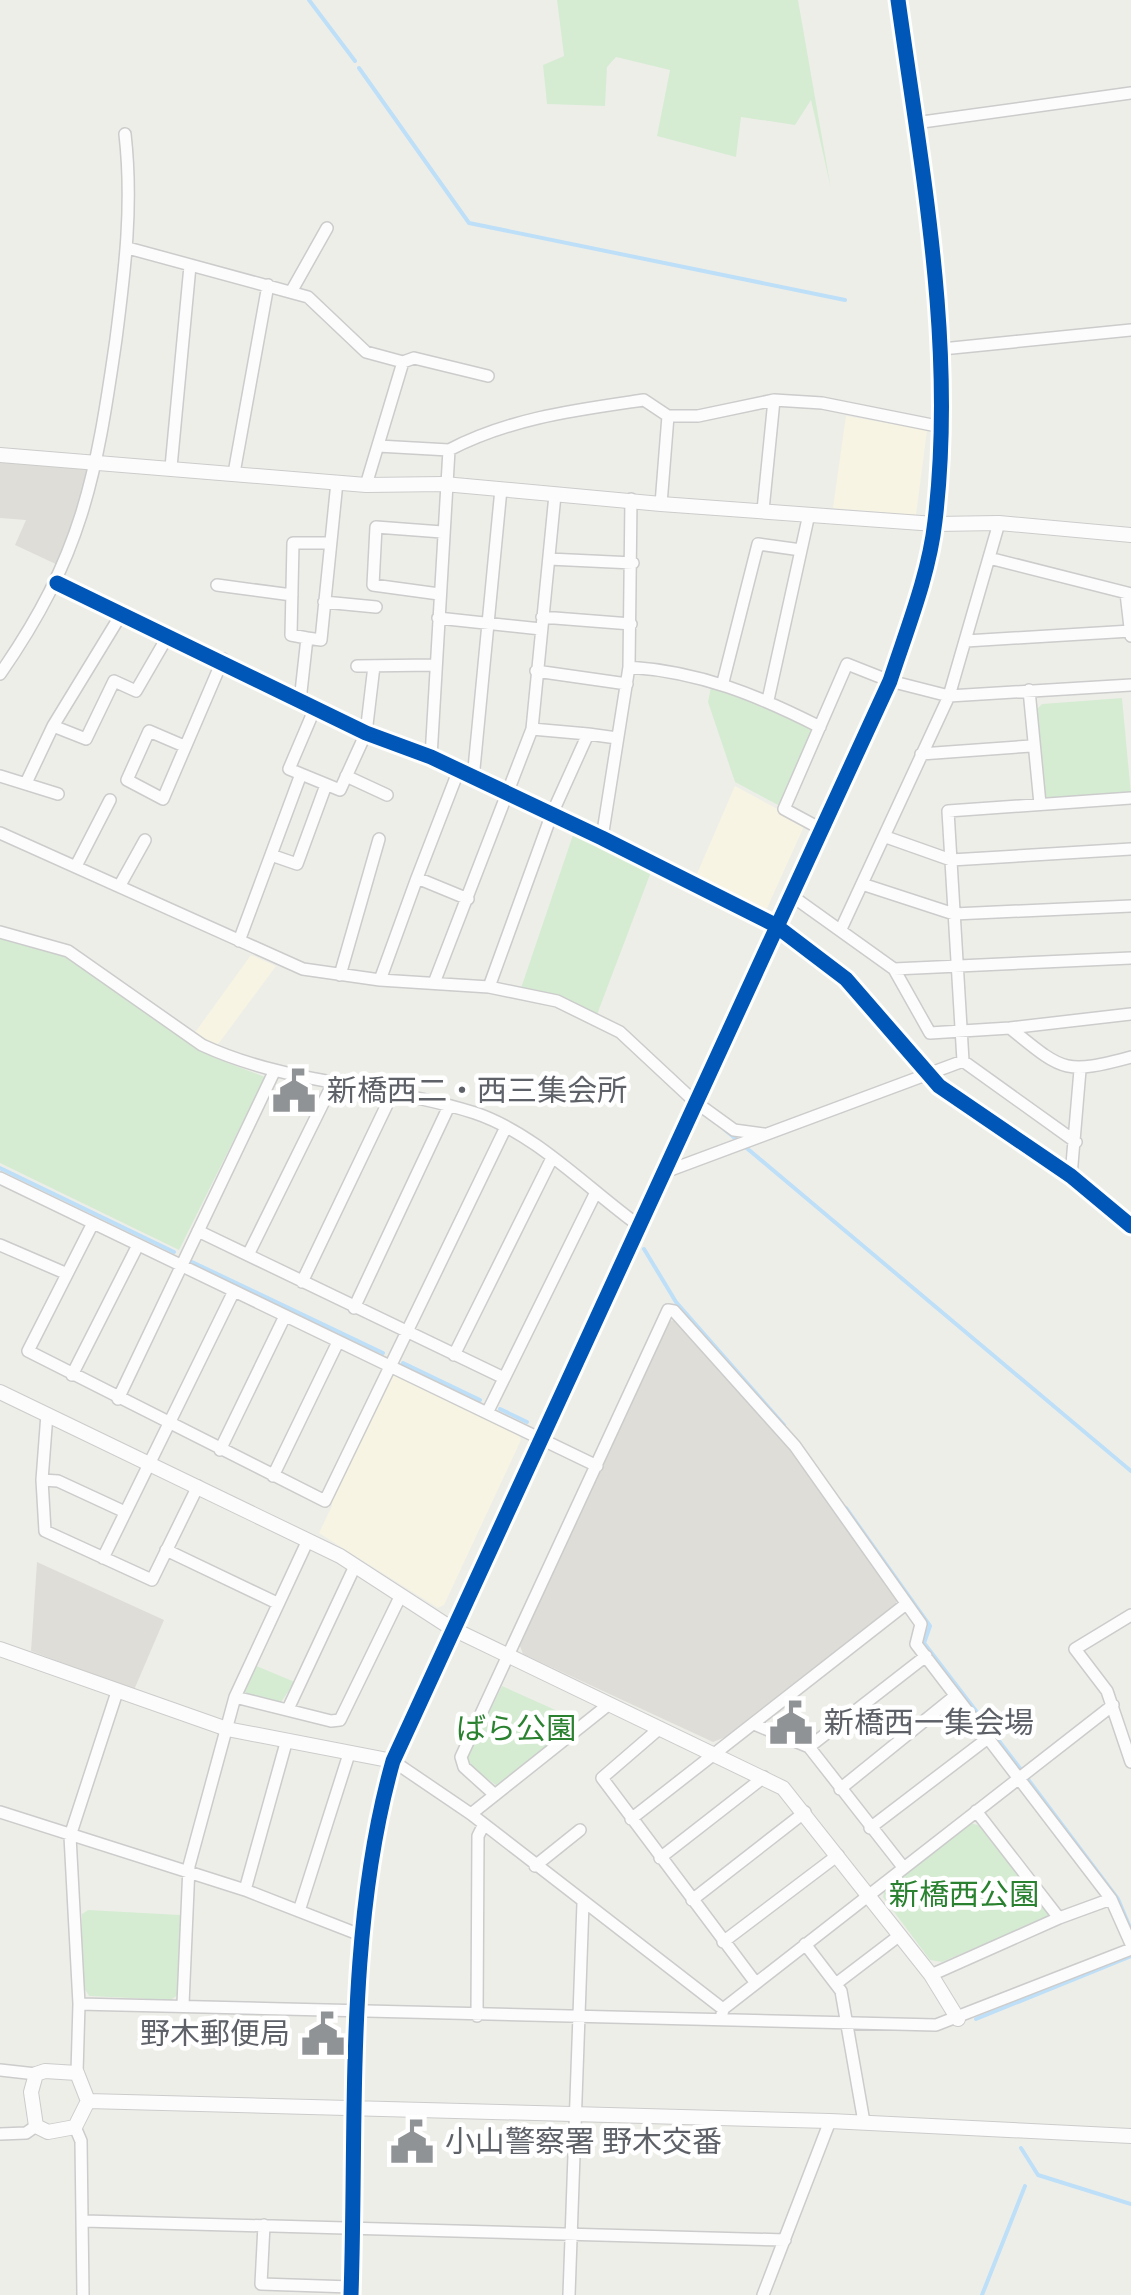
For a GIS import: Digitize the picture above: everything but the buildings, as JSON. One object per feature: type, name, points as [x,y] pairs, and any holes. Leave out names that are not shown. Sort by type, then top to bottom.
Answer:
[{"type":"street","points":[[264,2225],[262,2284],[351,2291],[363,1936],[373,1832],[393,1761],[890,681],[935,524],[942,428],[942,349],[898,0]]},
{"type":"street","points":[[915,123],[1131,93]]},
{"type":"street","points":[[0,674],[57,583],[78,533],[99,461],[128,248],[132,196],[125,134]]},
{"type":"street","points":[[291,292],[327,228]]},
{"type":"street","points":[[128,248],[308,297],[366,352],[403,362],[414,358],[488,376]]},
{"type":"street","points":[[172,467],[190,266]]},
{"type":"street","points":[[234,473],[268,285]]},
{"type":"street","points":[[942,349],[1131,330]]},
{"type":"street","points":[[366,484],[403,362]]},
{"type":"street","points":[[378,446],[449,450],[482,433],[559,412],[644,400],[668,416],[698,416],[774,400],[822,403],[942,428]]},
{"type":"street","points":[[763,510],[774,400]]},
{"type":"street","points":[[661,504],[668,416]]},
{"type":"street","points":[[432,757],[444,484],[449,450]]},
{"type":"street","points":[[0,455],[366,484],[444,484],[935,524],[998,522],[1131,535]]},
{"type":"street","points":[[330,543],[293,543],[291,634],[321,640],[337,482]]},
{"type":"street","points":[[473,778],[501,489]]},
{"type":"street","points":[[434,982],[532,729],[555,495]]},
{"type":"street","points":[[602,838],[629,667],[631,499]]},
{"type":"street","points":[[768,700],[809,514]]},
{"type":"street","points":[[841,929],[948,696],[998,522]]},
{"type":"street","points":[[439,594],[373,585],[376,528],[442,532]]},
{"type":"street","points":[[723,682],[758,544],[801,550]]},
{"type":"street","points":[[549,558],[632,563]]},
{"type":"street","points":[[966,641],[1131,634],[1129,594],[989,558]]},
{"type":"street","points":[[57,583],[222,659],[314,708],[432,757],[775,925],[846,978],[879,1013],[924,1073],[1071,1176],[1131,1226]]},
{"type":"street","points":[[217,585],[292,595]]},
{"type":"street","points":[[324,602],[376,606]]},
{"type":"street","points":[[26,783],[53,726],[122,613]]},
{"type":"street","points":[[438,618],[489,625],[630,624]]},
{"type":"street","points":[[53,726],[86,739],[114,681],[136,691],[169,634]]},
{"type":"street","points":[[300,701],[306,638]]},
{"type":"street","points":[[184,746],[149,731],[127,780],[163,799],[222,659]]},
{"type":"street","points":[[822,830],[784,809],[847,664],[890,681],[948,696],[1131,685]]},
{"type":"street","points":[[357,666],[435,666]]},
{"type":"street","points":[[314,708],[289,769],[340,790],[366,732],[374,666]]},
{"type":"street","points":[[629,667],[676,670],[723,682],[820,727]]},
{"type":"street","points":[[536,671],[627,684]]},
{"type":"street","points":[[1029,690],[1031,746],[1040,804]]},
{"type":"street","points":[[532,729],[617,738]]},
{"type":"street","points":[[489,987],[551,816],[588,734]]},
{"type":"street","points":[[921,754],[1031,746]]},
{"type":"street","points":[[380,980],[458,772]]},
{"type":"street","points":[[239,941],[301,774]]},
{"type":"street","points":[[0,776],[58,794]]},
{"type":"street","points":[[346,776],[387,794]]},
{"type":"street","points":[[271,855],[297,864],[326,784]]},
{"type":"street","points":[[963,1061],[948,811],[1131,798]]},
{"type":"street","points":[[76,866],[110,800]]},
{"type":"street","points":[[0,833],[303,969],[380,980],[489,987],[556,1001],[620,1032],[694,1102],[734,1130],[764,1134]]},
{"type":"street","points":[[886,838],[951,860],[1131,849]]},
{"type":"street","points":[[340,976],[380,839]]},
{"type":"street","points":[[120,884],[146,840]]},
{"type":"street","points":[[417,878],[468,899]]},
{"type":"street","points":[[862,884],[954,914],[1131,906]]},
{"type":"street","points":[[792,896],[894,968],[930,1032],[1010,1028],[1131,1014]]},
{"type":"street","points":[[0,932],[68,951],[202,1045],[274,1072],[393,1092],[450,1106],[506,1128],[638,1225]]},
{"type":"street","points":[[894,968],[1131,958]]},
{"type":"street","points":[[1010,1028],[1053,1063],[1080,1070],[1131,1058]]},
{"type":"street","points":[[665,1172],[963,1061]]},
{"type":"street","points":[[963,1061],[1076,1142]]},
{"type":"street","points":[[1071,1176],[1080,1070]]},
{"type":"street","points":[[118,1399],[274,1072]]},
{"type":"street","points":[[248,1255],[333,1083]]},
{"type":"street","points":[[302,1282],[393,1092]]},
{"type":"street","points":[[354,1308],[450,1106]]},
{"type":"street","points":[[93,1223],[28,1351],[325,1501],[506,1128]]},
{"type":"street","points":[[454,1355],[551,1160]]},
{"type":"street","points":[[0,1178],[597,1466]]},
{"type":"street","points":[[488,1411],[596,1194]]},
{"type":"street","points":[[198,1231],[504,1378]]},
{"type":"street","points":[[0,1245],[66,1273]]},
{"type":"street","points":[[72,1375],[138,1245]]},
{"type":"street","points":[[103,1558],[234,1292]]},
{"type":"street","points":[[78,2004],[183,2004],[477,2016],[722,2014],[936,2025],[1131,1946],[1112,1899],[914,1641],[921,1624],[795,1446],[674,1310],[668,1310],[461,1758],[464,1767],[495,1795]]},
{"type":"street","points":[[220,1450],[285,1316]]},
{"type":"street","points":[[273,1476],[338,1342]]},
{"type":"street","points":[[0,1392],[308,1540],[451,1628],[764,1777],[792,1795],[930,1975],[958,2019]]},
{"type":"street","points":[[47,1414],[42,1480],[45,1531],[152,1580],[198,1486]]},
{"type":"street","points":[[42,1480],[58,1481],[124,1512]]},
{"type":"street","points":[[183,2004],[188,1875],[227,1730],[236,1697],[308,1540]]},
{"type":"street","points":[[166,1550],[277,1604]]},
{"type":"street","points":[[288,1709],[355,1566]]},
{"type":"street","points":[[236,1697],[340,1720],[400,1597]]},
{"type":"street","points":[[631,1819],[906,1604]]},
{"type":"street","points":[[1131,1615],[1075,1649],[1098,1676],[1113,1705],[1131,1762]]},
{"type":"street","points":[[0,1649],[227,1730],[408,1766],[722,2014]]},
{"type":"street","points":[[809,1746],[926,1656]]},
{"type":"street","points":[[83,2295],[81,2141],[75,2127],[88,2100],[77,2073],[78,2004],[70,1836],[117,1692]]},
{"type":"street","points":[[840,1789],[955,1696]]},
{"type":"street","points":[[471,1814],[608,1705]]},
{"type":"street","points":[[722,2014],[754,1982],[1113,1705]]},
{"type":"street","points":[[754,1724],[809,1746],[903,1867]]},
{"type":"street","points":[[660,1728],[602,1778],[754,1982]]},
{"type":"street","points":[[870,1828],[988,1738]]},
{"type":"street","points":[[244,1890],[286,1743]]},
{"type":"street","points":[[300,1912],[350,1754]]},
{"type":"street","points":[[660,1858],[764,1777]]},
{"type":"street","points":[[0,1812],[244,1890],[363,1936]]},
{"type":"street","points":[[692,1900],[805,1812]]},
{"type":"street","points":[[976,1812],[1059,1918]]},
{"type":"street","points":[[477,2016],[478,1836],[483,1826]]},
{"type":"street","points":[[535,1866],[580,1830]]},
{"type":"street","points":[[723,1942],[838,1855]]},
{"type":"street","points":[[930,1975],[1112,1899]]},
{"type":"street","points":[[569,2295],[583,1903]]},
{"type":"street","points":[[837,1983],[900,1935]]},
{"type":"street","points":[[805,1944],[837,1983],[864,2122]]},
{"type":"street","points":[[0,2070],[77,2073]]},
{"type":"street","points":[[36,2074],[31,2092],[36,2126]]},
{"type":"street","points":[[88,2100],[864,2122],[1131,2136]]},
{"type":"street","points":[[763,2295],[830,2121]]},
{"type":"street","points":[[36,2126],[48,2132],[75,2127]]},
{"type":"street","points":[[0,2134],[26,2133],[36,2126]]},
{"type":"street","points":[[84,2220],[785,2240]]},
{"type":"shaded area","points":[[846,416],[927,430],[916,515],[833,508]]},
{"type":"shaded area","points":[[0,461],[93,466],[60,566],[15,545],[26,520],[0,518]]},
{"type":"shaded area","points":[[735,786],[805,824],[763,917],[693,883]]},
{"type":"shaded area","points":[[251,955],[276,966],[216,1047],[194,1034]]},
{"type":"shaded area","points":[[677,1320],[790,1447],[898,1598],[895,1607],[733,1734],[713,1742],[523,1654],[520,1646],[666,1321]]},
{"type":"shaded area","points":[[399,1373],[519,1434],[521,1440],[444,1605],[438,1608],[319,1533],[332,1506],[329,1499],[391,1377]]},
{"type":"shaded area","points":[[37,1562],[164,1620],[134,1690],[31,1651]]},
{"type":"green space","points":[[557,0],[798,0],[831,189],[811,100],[795,125],[741,117],[736,157],[657,136],[670,70],[616,57],[607,67],[605,106],[547,104],[543,65],[564,56]]},
{"type":"green space","points":[[712,682],[813,730],[780,806],[735,782],[708,702]]},
{"type":"green space","points":[[1122,698],[1131,794],[1050,800],[1045,797],[1037,709],[1042,704]]},
{"type":"green space","points":[[574,832],[651,872],[595,1020],[519,994]]},
{"type":"green space","points":[[0,937],[65,956],[212,1057],[265,1077],[179,1250],[0,1163]]},
{"type":"green space","points":[[254,1665],[295,1682],[281,1702],[247,1695],[243,1688]]},
{"type":"green space","name":"ばら公園","points":[[502,1686],[580,1721],[497,1786],[469,1765],[466,1758]]},
{"type":"green space","name":"新橋西公園","points":[[970,1823],[978,1825],[1051,1916],[942,1962],[930,1960],[883,1897],[885,1886]]},
{"type":"green space","points":[[88,1910],[181,1915],[179,1994],[171,2000],[89,1996],[82,1984],[82,1914]]},
{"type":"waterway","points":[[309,0],[355,61]]},
{"type":"waterway","points":[[359,68],[469,223],[845,300]]},
{"type":"waterway","points":[[724,1129],[1131,1471]]},
{"type":"waterway","points":[[0,1168],[174,1252]]},
{"type":"waterway","points":[[644,1249],[676,1302],[784,1425]]},
{"type":"waterway","points":[[192,1262],[383,1353]]},
{"type":"waterway","points":[[403,1363],[480,1400]]},
{"type":"waterway","points":[[500,1409],[527,1422]]},
{"type":"waterway","points":[[846,1508],[930,1626],[924,1643],[1022,1771]]},
{"type":"waterway","points":[[1027,1778],[1118,1899],[1131,1930]]},
{"type":"waterway","points":[[976,2019],[1131,1956]]},
{"type":"waterway","points":[[1021,2148],[1038,2175],[1131,2204]]},
{"type":"waterway","points":[[982,2295],[1025,2186]]},
{"type":"cycle path","points":[[351,2295],[360,1958],[378,1825],[393,1761],[890,681],[928,561],[940,455],[939,325],[926,195],[898,0]]},
{"type":"cycle path","points":[[57,583],[366,733],[431,757],[602,838],[775,925],[846,979],[939,1086],[1071,1176],[1131,1226]]},
{"type":"place","name":"新橋西二・西三集会所","points":[[294,1091]]},
{"type":"place","name":"新橋西一集会場","points":[[791,1723]]},
{"type":"place","name":"野木郵便局","points":[[323,2034]]},
{"type":"place","name":"小山警察署 野木交番","points":[[412,2142]]}]
